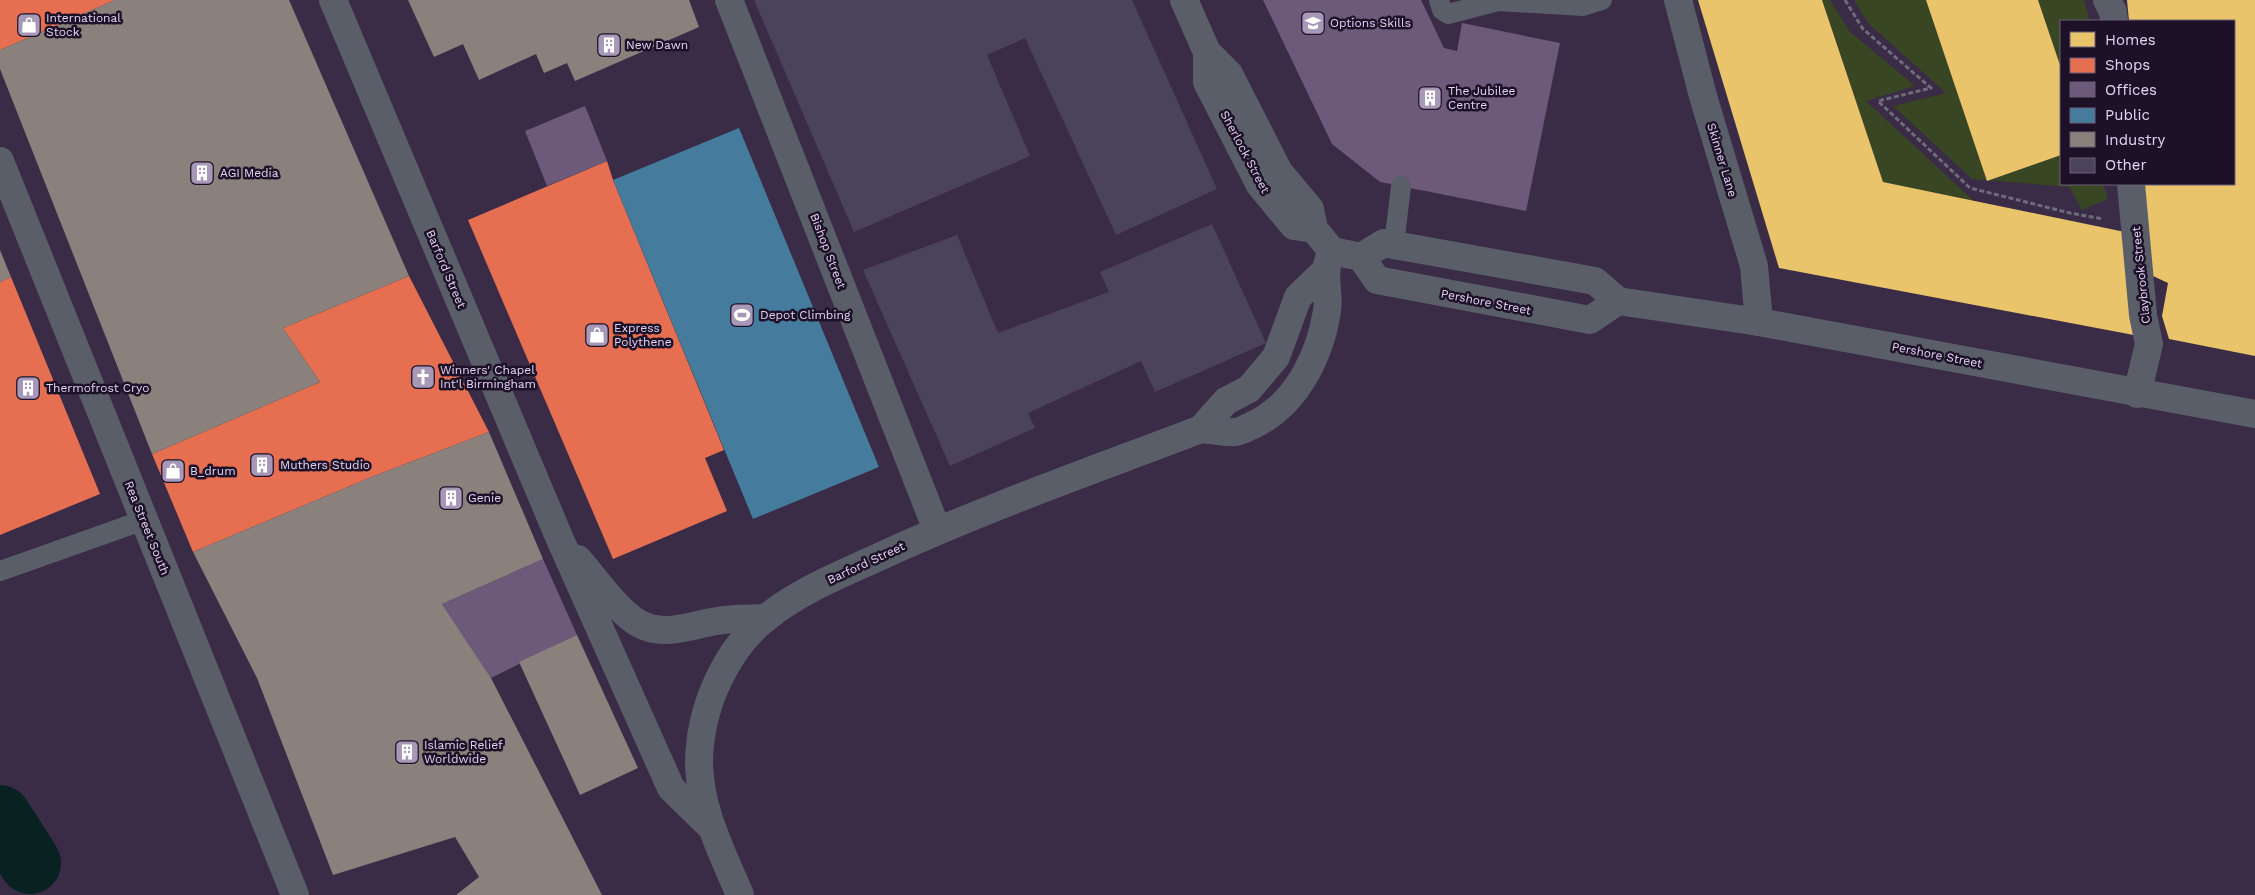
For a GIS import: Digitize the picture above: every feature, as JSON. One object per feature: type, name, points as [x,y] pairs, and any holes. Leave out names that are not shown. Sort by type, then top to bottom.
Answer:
[{"type":"street","name":"Barford Street","points":[[332,0],[559,537],[671,788],[711,827],[740,895]]},
{"type":"street","name":"Bishop Street","points":[[729,0],[937,530]]},
{"type":"street","name":"Sherlock Street","points":[[1184,0],[1207,52],[1229,74],[1279,172],[1310,209],[1314,228],[1328,261]]},
{"type":"street","name":"Skinner Lane","points":[[1678,0],[1703,96],[1754,266],[1759,322]]},
{"type":"street","points":[[2106,0],[2113,12],[2114,20]]},
{"type":"street","name":"Rea Street South","points":[[0,161],[295,895]]},
{"type":"street","name":"Claybrook Street","points":[[2131,185],[2143,315],[2149,344],[2137,394]]},
{"type":"street","points":[[1328,261],[1361,257],[1384,244],[1394,245],[1596,281],[1618,300]]},
{"type":"street","name":"Pershore Street","points":[[1361,257],[1377,280],[1541,312],[1590,320],[1618,300],[1759,322],[2137,394],[2255,414]]},
{"type":"street","name":"Barford Street","points":[[559,537],[621,608],[638,623],[657,630],[682,630],[717,621],[766,618],[808,590],[937,530],[1201,428],[1226,401],[1249,389],[1276,357],[1298,298],[1328,261]]},
{"type":"street","name":"Barford Street","points":[[1201,428],[1237,432],[1265,419],[1290,397],[1306,372],[1321,340],[1328,308],[1328,261]]},
{"type":"street","points":[[711,827],[703,795],[699,761],[704,721],[714,687],[736,651],[766,618]]},
{"type":"lane","points":[[1439,0],[1442,10],[1448,14],[1498,1],[1583,6],[1602,0]]},
{"type":"lane","points":[[1394,245],[1401,186]]},
{"type":"lane","points":[[0,571],[144,520]]},
{"type":"path","points":[[1845,0],[1863,29],[1931,88],[1878,101],[1892,115],[1970,188],[2070,213]]},
{"type":"green space","points":[[1822,0],[1830,0],[1850,32],[1915,86],[1866,101],[1974,201],[1883,182]]},
{"type":"green space","points":[[1854,0],[1926,0],[1987,180],[1972,179],[1893,106],[1946,93],[1868,23]]},
{"type":"green space","points":[[2038,0],[2084,0],[2090,20],[2060,20],[2060,65]]},
{"type":"green space","points":[[2060,155],[2060,185],[2103,185],[2108,199],[2082,210],[2069,187],[1989,180]]},
{"type":"building: Homes","points":[[1698,0],[1822,0],[1883,182],[2125,232],[2139,336],[1779,268]]},
{"type":"building: Homes","points":[[1926,0],[2038,0],[2060,65],[2060,155],[1987,181]]},
{"type":"building: Homes","points":[[2127,0],[2255,0],[2255,356],[2169,339],[2162,316],[2168,283],[2153,276],[2144,185],[2235,185],[2235,20],[2129,20]]},
{"type":"building: Shops","name":"International Stock","points":[[0,0],[115,0],[0,50]]},
{"type":"building: Shops","name":"Express Polythene","points":[[607,161],[613,180],[724,450],[705,458],[727,511],[613,559],[468,220]]},
{"type":"building: Shops","points":[[409,276],[489,432],[374,476],[193,552],[152,454],[320,382],[283,328]]},
{"type":"building: Shops","name":"Thermofrost Cryo","points":[[11,277],[100,494],[0,535],[0,282]]},
{"type":"building: Offices","name":"The Jubilee Centre","points":[[1263,0],[1421,0],[1444,48],[1457,51],[1462,23],[1560,43],[1526,211],[1380,182],[1332,144]]},
{"type":"building: Offices","points":[[585,106],[607,161],[547,186],[525,131]]},
{"type":"building: Offices","points":[[543,559],[577,635],[491,678],[442,604]]},
{"type":"building: Public","name":"Depot Climbing","points":[[739,128],[879,467],[753,519],[613,180]]},
{"type":"building: Industry","name":"AGI Media","points":[[115,0],[289,0],[409,276],[283,328],[320,382],[152,454],[0,69],[0,50]]},
{"type":"building: Industry","points":[[408,0],[689,0],[699,27],[575,81],[567,63],[544,73],[536,54],[479,80],[463,44],[434,57]]},
{"type":"building: Industry","points":[[0,250],[11,277],[0,282]]},
{"type":"building: Industry","points":[[489,432],[543,559],[442,604],[491,678],[602,895],[456,895],[479,877],[455,837],[333,875],[257,678],[193,552],[374,476]]},
{"type":"building: Industry","points":[[577,635],[638,768],[580,795],[519,662]]},
{"type":"building: Other","points":[[754,0],[1132,0],[1217,189],[1116,235],[1025,38],[987,55],[1030,156],[854,232]]},
{"type":"building: Other","points":[[1212,224],[1266,343],[1155,392],[1141,361],[1028,413],[1035,428],[950,466],[863,270],[957,235],[998,333],[1109,292],[1100,272]]},
{"type":"waterway","points":[[0,816],[30,863]]},
{"type":"place","name":"Options Skills","points":[[1313,23]]},
{"type":"place","name":"International Stock","points":[[29,25]]},
{"type":"place","name":"New Dawn","points":[[609,45]]},
{"type":"place","name":"The Jubilee Centre","points":[[1430,98]]},
{"type":"place","name":"AGI Media","points":[[202,173]]},
{"type":"place","name":"Depot Climbing","points":[[742,315]]},
{"type":"place","name":"Express Polythene","points":[[597,335]]},
{"type":"place","name":"Winners' Chapel Int'l Birmingham","points":[[423,377]]},
{"type":"place","name":"Thermofrost Cryo","points":[[28,388]]},
{"type":"place","name":"Muthers Studio","points":[[262,465]]},
{"type":"place","name":"B_drum","points":[[173,471]]},
{"type":"place","name":"Genie","points":[[451,498]]},
{"type":"place","name":"Islamic Relief Worldwide","points":[[407,752]]}]
